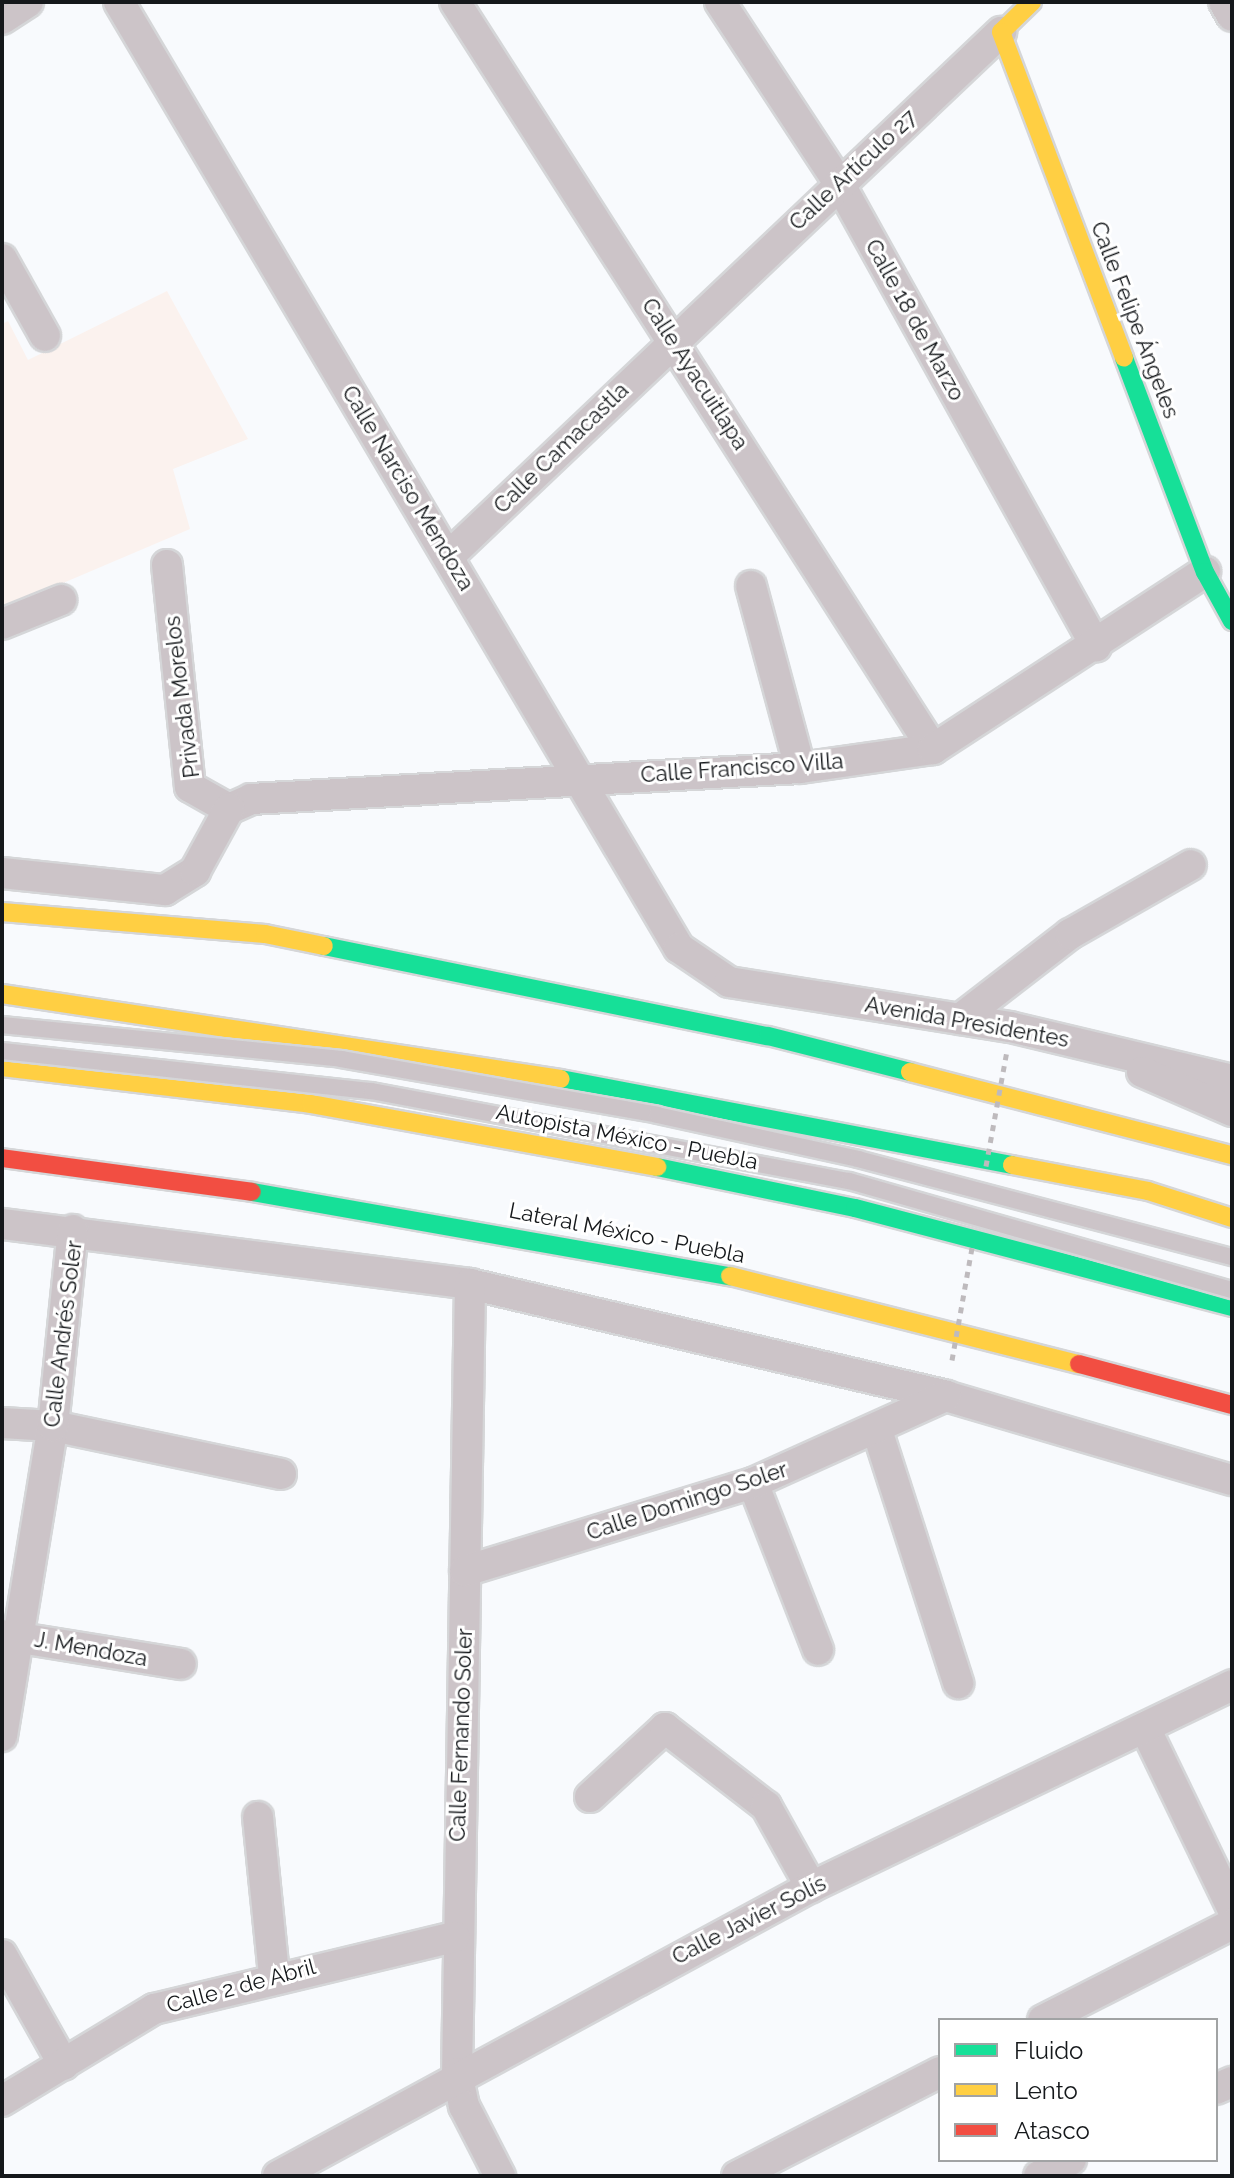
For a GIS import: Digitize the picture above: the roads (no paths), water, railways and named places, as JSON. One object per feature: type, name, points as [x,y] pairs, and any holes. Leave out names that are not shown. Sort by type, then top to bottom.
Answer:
[{"type":"main road","name":"Calle Artículo 27","points":[[1001,32],[1032,2]]},
{"type":"main road","name":"Calle Felipe Ángeles","points":[[1001,32],[1205,572],[1232,621]]},
{"type":"main road","points":[[2,912],[265,934],[683,1019],[1232,1155]]},
{"type":"main road","name":"Autopista México - Puebla","points":[[2,994],[597,1085],[1148,1191],[1232,1218]]},
{"type":"main road","name":"Autopista México - Puebla","points":[[2,1067],[311,1104],[631,1161],[1084,1263],[1232,1307]]},
{"type":"main road","name":"Lateral México - Puebla","points":[[2,1158],[297,1198],[683,1266],[858,1304],[1232,1405]]},
{"type":"street","points":[[2,19],[28,2]]},
{"type":"street","name":"Calle Narciso Mendoza","points":[[119,2],[679,948],[702,969]]},
{"type":"street","name":"Calle Ayacuitlapa","points":[[455,2],[933,749]]},
{"type":"street","name":"Calle 18 de Marzo","points":[[720,2],[839,183],[1096,646]]},
{"type":"street","name":"Calle Artículo 27","points":[[673,339],[1001,32]]},
{"type":"street","points":[[2,259],[45,336]]},
{"type":"street","name":"Calle Camacastla","points":[[448,557],[673,339]]},
{"type":"street","name":"Privada Morelos","points":[[167,565],[190,787],[229,809]]},
{"type":"street","name":"Calle Francisco Villa","points":[[229,809],[251,799],[579,778],[800,768],[933,749],[1096,646],[1205,572]]},
{"type":"street","points":[[751,586],[800,768]]},
{"type":"street","points":[[2,624],[61,600]]},
{"type":"street","points":[[2,873],[165,890],[195,871],[229,809]]},
{"type":"street","points":[[960,1019],[1070,934],[1191,865]]},
{"type":"street","points":[[683,1019],[698,996],[702,969]]},
{"type":"street","name":"Avenida Presidentes","points":[[702,969],[729,982],[960,1019],[1232,1080]]},
{"type":"street","points":[[1082,1044],[1225,1109]]},
{"type":"street","points":[[2,1224],[73,1230]]},
{"type":"street","name":"Calle Andrés Soler","points":[[2,1736],[11,1636],[53,1426],[73,1230],[470,1284],[946,1396],[1232,1480]]},
{"type":"street","name":"Calle Fernando Soler","points":[[470,1284],[455,1937],[457,2073],[464,2106],[500,2176]]},
{"type":"street","name":"Calle Domingo Soler","points":[[465,1571],[753,1483],[877,1430],[946,1396]]},
{"type":"street","points":[[2,1423],[53,1426],[281,1474]]},
{"type":"street","points":[[877,1430],[958,1683]]},
{"type":"street","points":[[753,1483],[818,1650]]},
{"type":"street","name":"J. Mendoza","points":[[11,1636],[181,1664]]},
{"type":"street","name":"Calle Javier Solís","points":[[278,2176],[457,2073],[811,1887],[1146,1730],[1232,1685]]},
{"type":"street","points":[[590,1797],[665,1728],[766,1806],[811,1887]]},
{"type":"street","points":[[1146,1730],[1232,1908]]},
{"type":"street","points":[[258,1817],[274,1975]]},
{"type":"street","points":[[1047,2018],[1232,1924]]},
{"type":"street","name":"Calle 2 de Abril","points":[[2,2101],[154,2009],[274,1975],[455,1937]]},
{"type":"street","points":[[2,1955],[64,2065]]},
{"type":"street","points":[[737,2176],[938,2073]]},
{"type":"street","points":[[1039,2176],[1067,2162]]},
{"type":"lane","points":[[2,1025],[341,1059],[657,1115],[858,1159],[1232,1257]]},
{"type":"lane","points":[[2,1051],[372,1091],[834,1178],[1232,1290]]}]
